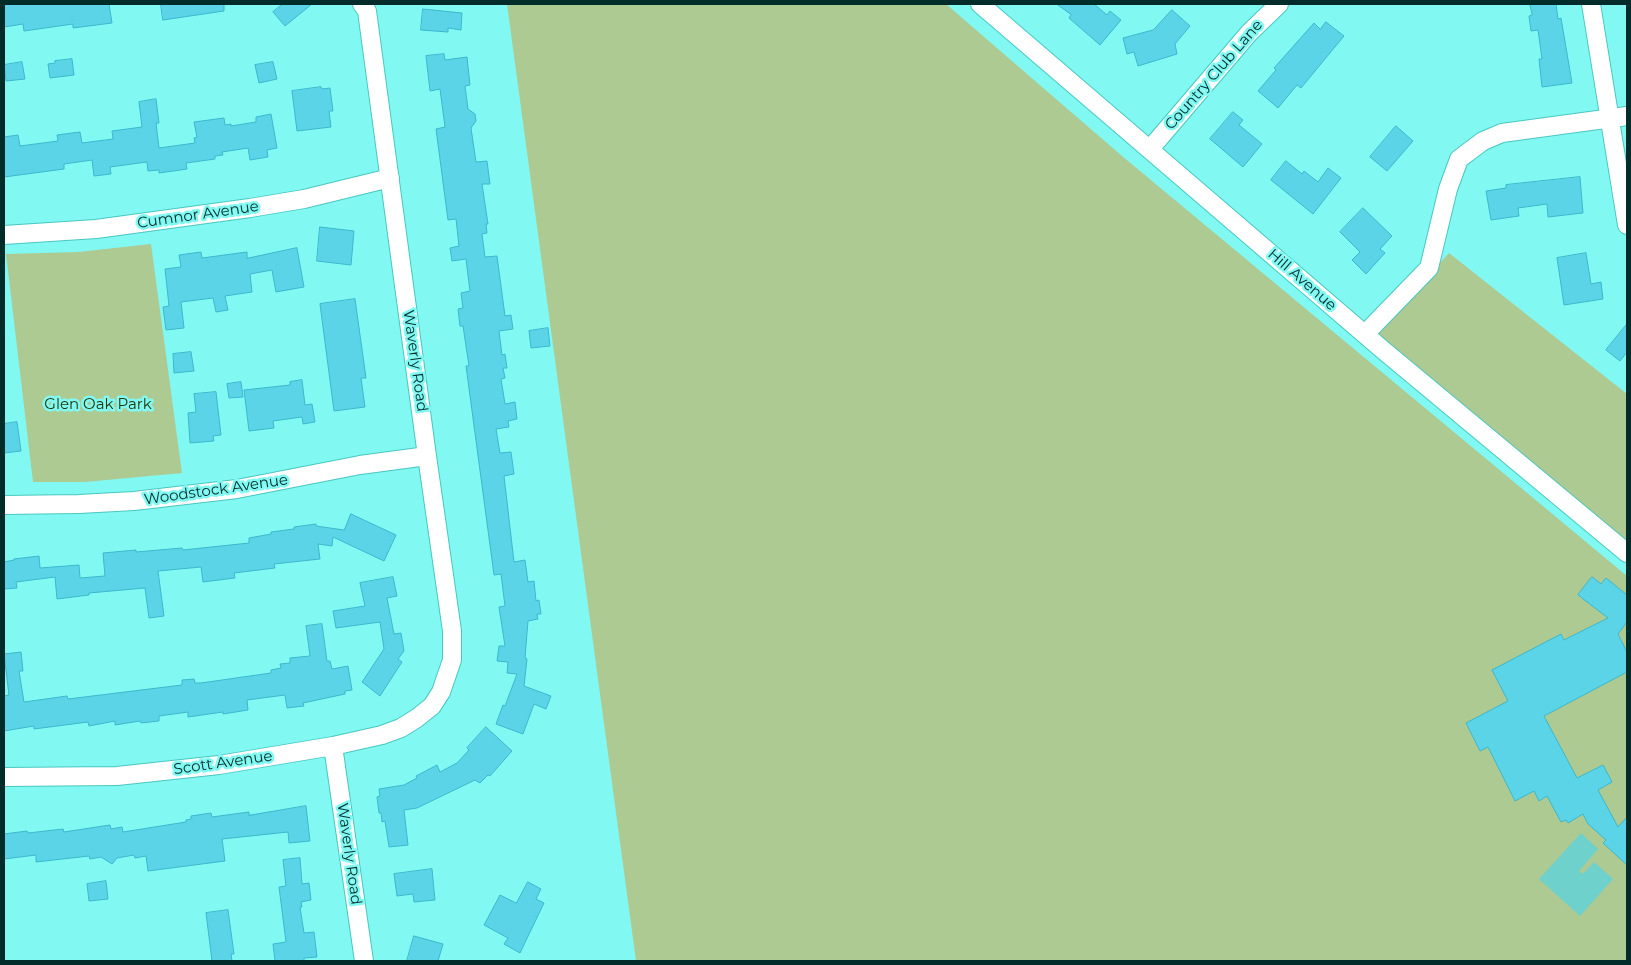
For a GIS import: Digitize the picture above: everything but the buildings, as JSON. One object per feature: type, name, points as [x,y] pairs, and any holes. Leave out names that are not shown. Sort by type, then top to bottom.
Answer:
[{"type":"street","name":"Hill Avenue","points":[[980,4],[1365,334],[1627,553]]},
{"type":"street","name":"Country Club Lane","points":[[1150,149],[1249,33],[1279,4]]},
{"type":"street","points":[[1591,4],[1627,224]]},
{"type":"street","name":"Waverly Road","points":[[366,6],[452,631],[452,660],[441,692],[432,706]]},
{"type":"street","points":[[1365,334],[1429,268],[1448,189],[1459,159],[1483,141],[1502,134],[1627,116]]},
{"type":"street","name":"Cumnor Avenue","points":[[4,234],[96,229],[214,213],[304,199],[390,178]]},
{"type":"street","name":"Woodstock Avenue","points":[[4,505],[79,504],[153,499],[237,489],[360,465],[427,456]]},
{"type":"street","name":"Scott Avenue","points":[[4,777],[117,776],[219,765],[333,746],[382,735],[401,728],[418,718],[432,706]]},
{"type":"street","name":"Waverly Road","points":[[333,746],[364,961]]},
{"type":"green space","points":[[507,4],[946,4],[1122,156],[1627,576],[1627,961],[636,961]]},
{"type":"green space","name":"Glen Oak Park","points":[[151,244],[182,473],[85,482],[33,482],[6,254],[78,252]]},
{"type":"green space","points":[[1449,253],[1627,394],[1627,543],[1376,333]]},
{"type":"water","points":[[1581,833],[1598,849],[1579,871],[1583,874],[1594,862],[1613,879],[1580,916],[1539,879]]}]
